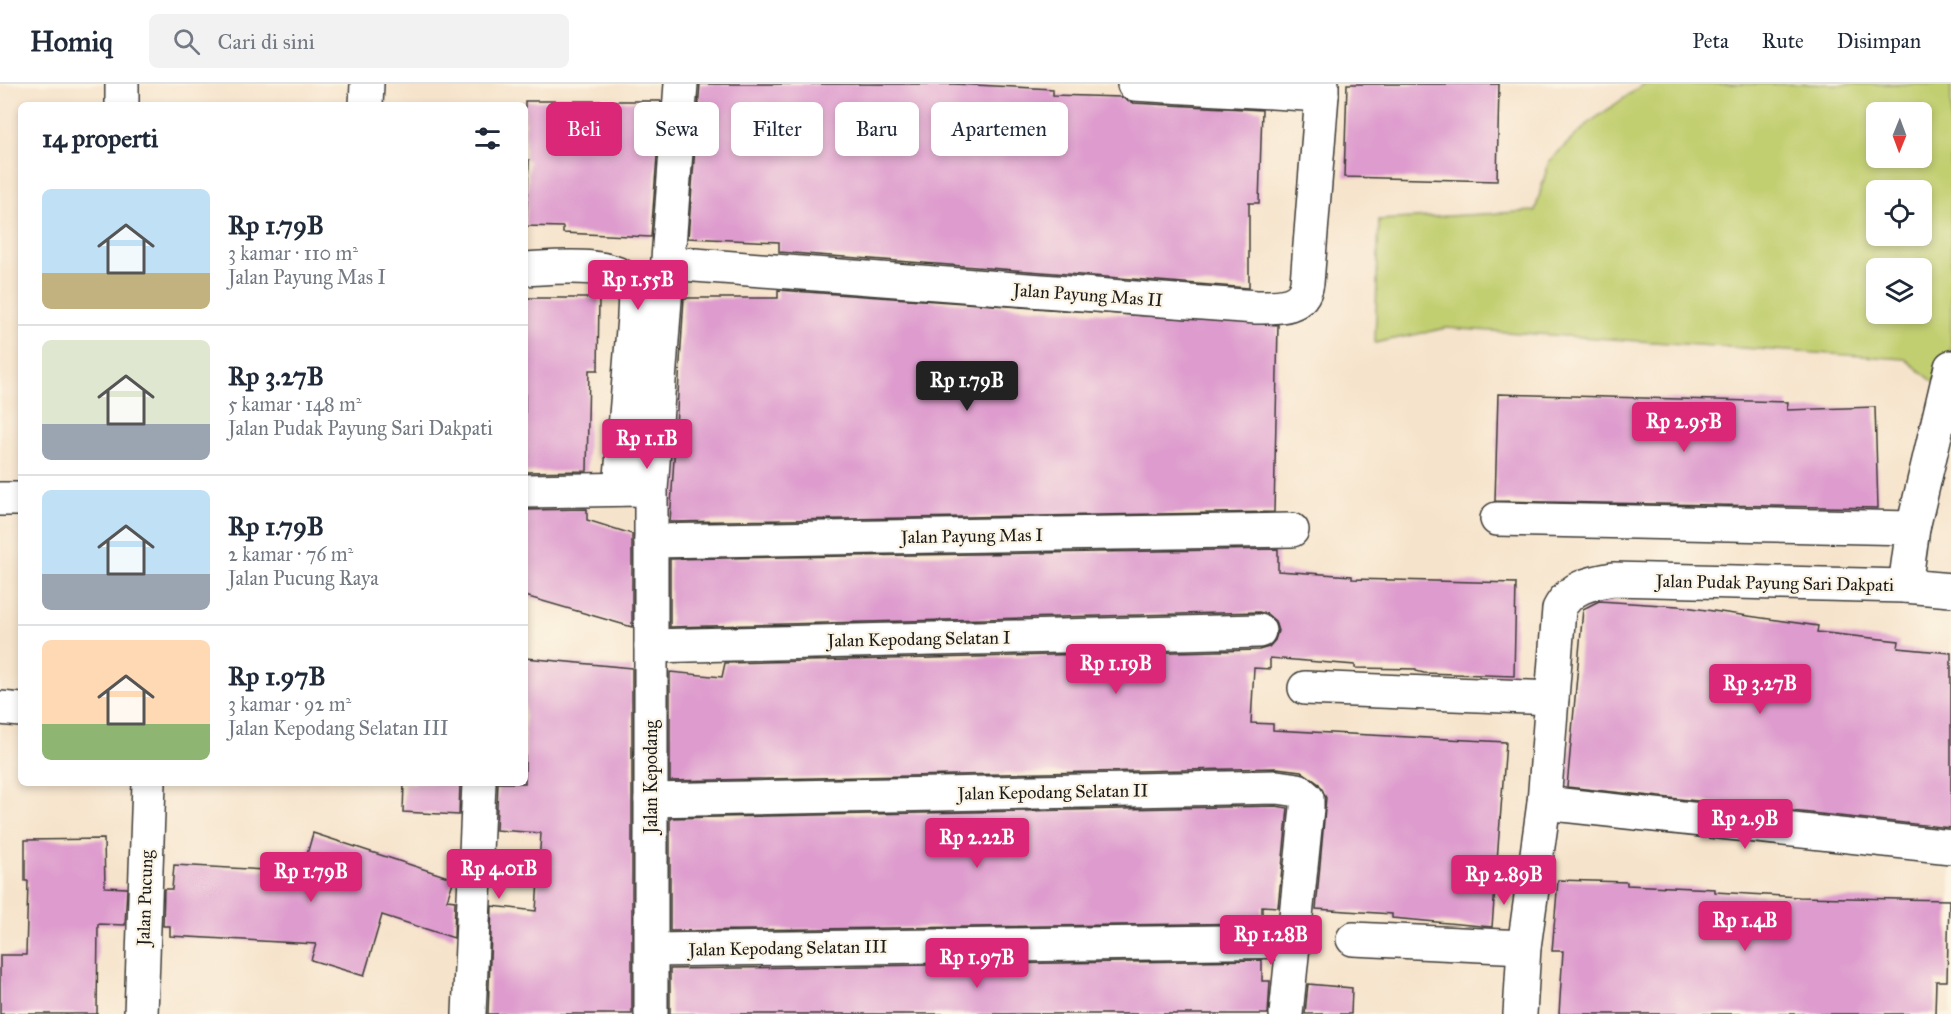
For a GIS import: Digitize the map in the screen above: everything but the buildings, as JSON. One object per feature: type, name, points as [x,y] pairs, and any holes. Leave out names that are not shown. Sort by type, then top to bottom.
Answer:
[{"type":"street","points":[[122,84],[122,102]]},
{"type":"street","points":[[366,102],[367,84]]},
{"type":"street","points":[[636,489],[668,263],[681,84]]},
{"type":"street","points":[[1134,84],[1322,89]]},
{"type":"street","name":"Jalan Payung Mas II","points":[[668,263],[1256,308],[1294,304],[1306,293],[1322,89]]},
{"type":"street","points":[[528,269],[582,267],[612,272],[625,278],[633,289],[636,489]]},
{"type":"street","name":"Jalan Pudak Payung Sari Dakpati","points":[[1520,1014],[1524,947],[1544,803],[1559,609],[1563,600],[1574,590],[1592,582],[1613,579],[1905,586],[1912,528],[1949,384]]},
{"type":"street","points":[[528,491],[636,489]]},
{"type":"street","name":"Jalan Kepodang","points":[[636,489],[651,541],[651,1014]]},
{"type":"street","points":[[0,499],[18,499]]},
{"type":"street","points":[[1497,519],[1912,528]]},
{"type":"street","name":"Jalan Payung Mas I","points":[[651,541],[1292,530]]},
{"type":"street","points":[[1905,586],[1951,590]]},
{"type":"street","name":"Jalan Kepodang Selatan I","points":[[651,646],[1259,631]]},
{"type":"street","points":[[1305,688],[1552,698]]},
{"type":"street","points":[[0,708],[18,710]]},
{"type":"street","name":"Jalan Pucung","points":[[141,1014],[149,786]]},
{"type":"street","points":[[469,1014],[479,786]]},
{"type":"street","name":"Jalan Kepodang Selatan II","points":[[651,800],[1265,787],[1298,790],[1307,798],[1307,808],[1293,940]]},
{"type":"street","points":[[1544,803],[1951,847]]},
{"type":"street","points":[[1353,939],[1524,947]]},
{"type":"street","points":[[1286,1014],[1293,940]]},
{"type":"street","name":"Jalan Kepodang Selatan III","points":[[652,950],[1293,940]]},
{"type":"green space","points":[[1644,84],[1951,84],[1951,406],[1945,391],[1905,359],[1446,328],[1375,343],[1379,220],[1535,211],[1549,161],[1590,122]]}]
